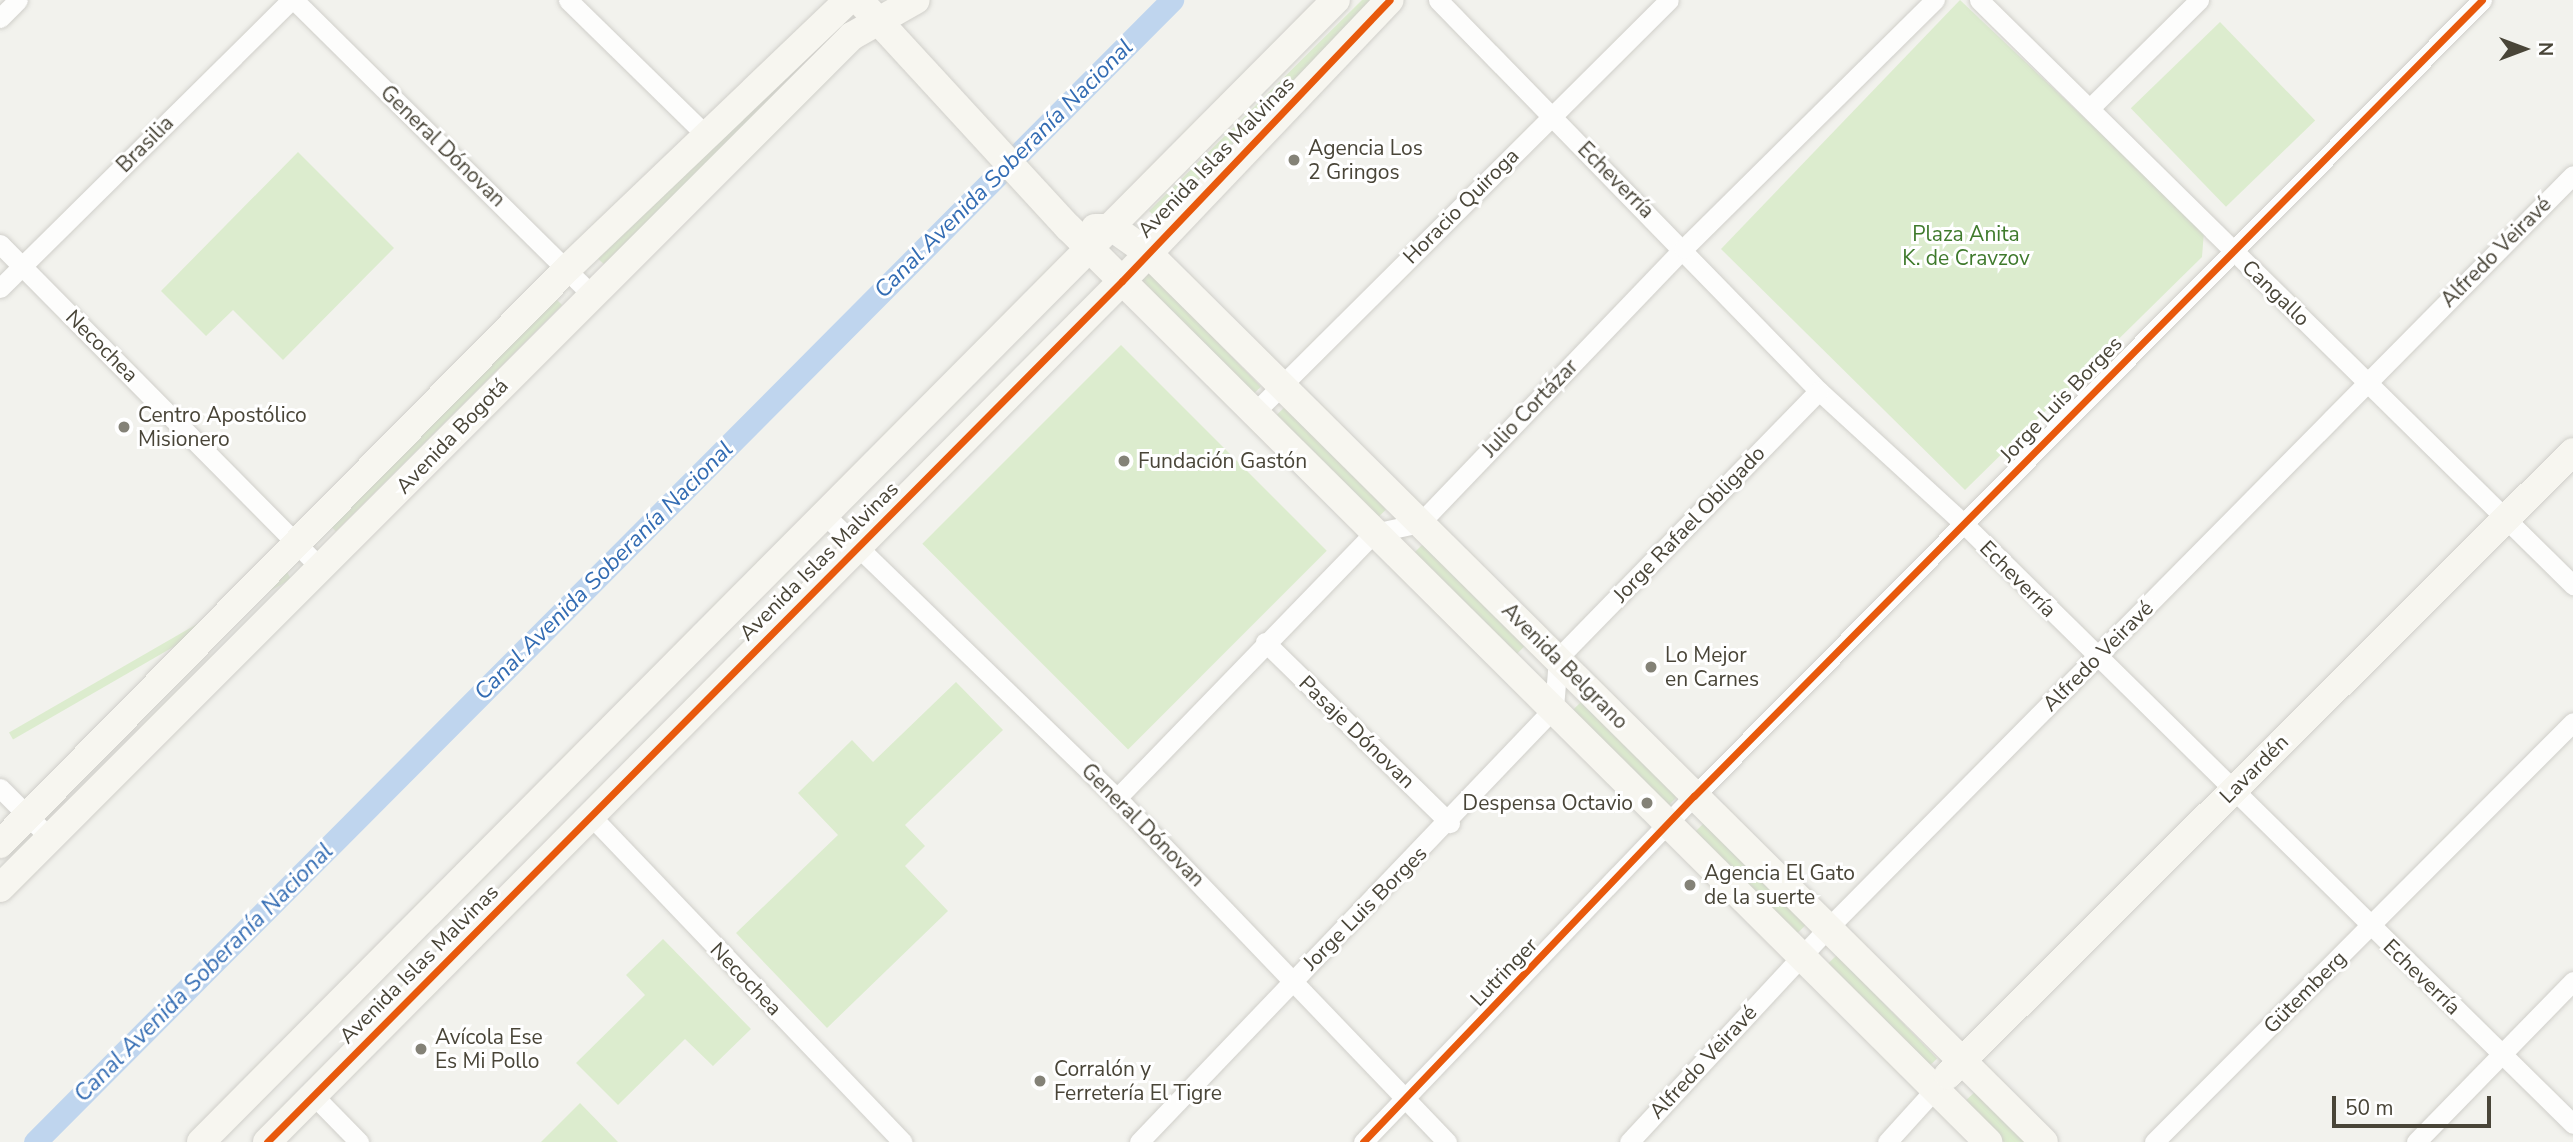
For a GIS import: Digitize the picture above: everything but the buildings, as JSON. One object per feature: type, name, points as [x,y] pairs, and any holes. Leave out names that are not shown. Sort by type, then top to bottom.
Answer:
[{"type":"main road","name":"Avenida Bogotá","points":[[0,844],[296,540],[568,268],[848,0]]},
{"type":"main road","name":"Avenida Belgrano","points":[[859,0],[880,20],[975,130],[1068,227],[1988,1142]]},
{"type":"main road","name":"Avenida Bogotá","points":[[0,888],[322,569],[591,294],[852,36],[916,0]]},
{"type":"main road","name":"Avenida Islas Malvinas","points":[[201,1142],[827,517],[1336,0]]},
{"type":"main road","name":"Avenida Islas Malvinas","points":[[267,1142],[1122,281],[1390,0]]},
{"type":"main road","points":[[1068,227],[1114,228]]},
{"type":"main road","name":"Avenida Belgrano","points":[[1114,228],[1148,253],[2044,1142]]},
{"type":"main road","name":"Lavardén","points":[[1936,1088],[2573,452]]},
{"type":"street","points":[[0,18],[18,0]]},
{"type":"street","name":"Brasilia","points":[[0,288],[292,0]]},
{"type":"street","name":"General Dónovan","points":[[292,0],[568,268],[591,294]]},
{"type":"street","points":[[568,0],[707,136]]},
{"type":"street","name":"Echeverría","points":[[1438,0],[1684,248],[1819,391],[1964,524],[2230,792],[2573,1124]]},
{"type":"street","name":"Horacio Quiroga","points":[[1254,413],[1669,0]]},
{"type":"street","name":"Julio Cortázar","points":[[1420,523],[1684,248],[1935,0]]},
{"type":"street","name":"Cangallo","points":[[1979,0],[2091,107],[2231,251],[2368,382],[2573,586]]},
{"type":"street","points":[[2091,107],[2199,0]]},
{"type":"street","name":"Jorge Luis Borges","points":[[1669,826],[1694,796],[2482,0]]},
{"type":"street","name":"Alfredo Veiravé","points":[[1629,1142],[1828,928],[2573,175]]},
{"type":"street","name":"Necochea","points":[[0,244],[322,569]]},
{"type":"street","name":"Jorge Rafael Obligado","points":[[1558,658],[1819,391]]},
{"type":"street","name":"General Dónovan","points":[[827,517],[1117,797],[1280,964],[1290,985],[1447,1142]]},
{"type":"street","points":[[1117,797],[1374,533],[1420,523]]},
{"type":"street","name":"Pasaje Dónovan","points":[[1265,642],[1450,823]]},
{"type":"street","points":[[1554,708],[1558,658]]},
{"type":"street","name":"Jorge Luis Borges","points":[[1139,1142],[1450,823],[1554,708]]},
{"type":"street","name":"Gütemberg","points":[[2154,1142],[2573,722]]},
{"type":"street","points":[[0,788],[50,838]]},
{"type":"street","name":"Necochea","points":[[591,816],[902,1142]]},
{"type":"street","name":"Lutringer","points":[[1363,1142],[1669,826]]},
{"type":"street","points":[[2416,1142],[2573,981]]},
{"type":"street","points":[[1886,1142],[1936,1088]]},
{"type":"street","points":[[313,1095],[359,1142]]},
{"type":"green space","points":[[1362,0],[1374,0],[1162,223],[1149,211]]},
{"type":"green space","name":"Plaza Anita K. de Cravzov","points":[[1960,0],[2204,231],[2202,257],[1965,490],[1721,249]]},
{"type":"green space","points":[[2220,22],[2315,121],[2226,207],[2131,108]]},
{"type":"green space","points":[[824,31],[834,42],[605,265],[597,258]]},
{"type":"green space","points":[[298,152],[394,248],[283,360],[233,310],[206,336],[161,291]]},
{"type":"green space","points":[[1149,271],[1261,387],[1249,398],[1137,282]]},
{"type":"green space","points":[[555,298],[562,305],[336,531],[329,524]]},
{"type":"green space","points":[[1121,345],[1327,551],[1128,749],[922,544]]},
{"type":"green space","points":[[1286,406],[1386,510],[1375,521],[1274,417]]},
{"type":"green space","points":[[1426,541],[1528,643],[1517,654],[1415,552]]},
{"type":"green space","points":[[287,572],[291,579],[13,739],[9,732]]},
{"type":"green space","points":[[956,682],[1003,730],[905,825],[925,846],[905,866],[948,911],[827,1028],[736,933],[838,835],[798,793],[852,740],[873,762]]},
{"type":"green space","points":[[1582,701],[1677,796],[1666,808],[1571,712]]},
{"type":"green space","points":[[1704,823],[1806,925],[1795,936],[1693,834]]},
{"type":"green space","points":[[663,939],[751,1029],[713,1066],[685,1039],[618,1105],[576,1063],[645,995],[626,975]]},
{"type":"green space","points":[[1837,955],[1937,1059],[1926,1070],[1825,966]]},
{"type":"green space","points":[[1976,1091],[2026,1142],[2004,1142],[1964,1102]]},
{"type":"green space","points":[[580,1103],[618,1142],[541,1142]]},
{"type":"waterway","name":"Canal Avenida Soberanía Nacional","points":[[35,1142],[1172,0]]},
{"type":"cycle path","points":[[267,1142],[1122,281],[1390,0]]},
{"type":"cycle path","points":[[1363,1142],[1694,796],[2482,0]]},
{"type":"place","name":"Agencia Los 2 Gringos","points":[[1294,160]]},
{"type":"place","name":"Centro Apostólico Misionero","points":[[124,427]]},
{"type":"place","name":"Fundación Gastón","points":[[1124,461]]},
{"type":"place","name":"Lo Mejor en Carnes","points":[[1651,667]]},
{"type":"place","name":"Despensa Octavio","points":[[1647,803]]},
{"type":"place","name":"Agencia El Gato de la suerte","points":[[1690,885]]},
{"type":"place","name":"Avícola Ese Es Mi Pollo","points":[[421,1049]]},
{"type":"place","name":"Corralón y Ferretería El Tigre","points":[[1040,1081]]}]
